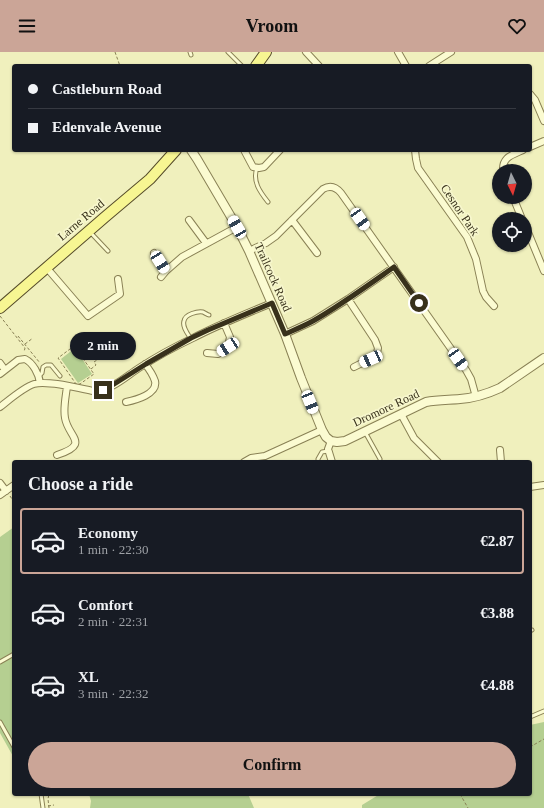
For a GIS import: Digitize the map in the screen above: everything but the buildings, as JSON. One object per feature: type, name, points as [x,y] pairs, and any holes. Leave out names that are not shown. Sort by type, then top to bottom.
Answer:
[{"type":"main road","points":[[257,64],[266,52]]},
{"type":"main road","name":"Larne Road","points":[[0,308],[150,179],[174,152]]},
{"type":"street","points":[[306,52],[317,64]]},
{"type":"street","points":[[398,52],[405,64]]},
{"type":"street","points":[[432,64],[451,52]]},
{"type":"street","points":[[532,96],[544,121]]},
{"type":"street","points":[[532,146],[544,141]]},
{"type":"street","name":"Trailcock Road","points":[[192,152],[237,227],[249,251],[285,334],[322,430],[326,437],[331,441]]},
{"type":"street","points":[[245,152],[253,167],[257,168],[264,167],[278,152]]},
{"type":"street","name":"Cesnor Park","points":[[415,152],[418,168],[467,237],[476,259],[483,291],[494,306]]},
{"type":"street","points":[[504,164],[506,159],[519,152]]},
{"type":"street","points":[[249,251],[269,241],[279,233],[323,189],[329,187],[336,188],[394,267],[466,370],[470,376],[476,397]]},
{"type":"street","points":[[189,220],[206,243]]},
{"type":"street","points":[[292,220],[318,253]]},
{"type":"street","points":[[161,277],[182,257],[237,227]]},
{"type":"street","points":[[532,242],[544,271]]},
{"type":"street","points":[[154,252],[166,271]]},
{"type":"street","points":[[46,267],[88,316],[120,294],[118,279]]},
{"type":"street","points":[[285,334],[313,321],[394,267]]},
{"type":"street","points":[[348,299],[375,340],[378,348],[377,354],[373,359],[354,367]]},
{"type":"street","points":[[0,407],[27,388],[34,384],[40,383],[93,391],[103,390],[191,338],[272,303]]},
{"type":"street","points":[[207,353],[218,354],[228,347],[230,336],[224,323]]},
{"type":"street","name":"Dromore Road","points":[[331,441],[342,442],[426,402],[438,400],[460,400],[476,397],[500,388],[544,358]]},
{"type":"street","points":[[0,363],[3,372],[18,360],[25,359],[29,361],[39,376],[40,383]]},
{"type":"street","points":[[126,402],[138,399],[148,394],[155,387],[154,378],[146,364]]},
{"type":"street","points":[[57,455],[70,450],[76,442],[65,418],[64,406],[67,386]]},
{"type":"street","points":[[401,414],[414,438],[436,460]]},
{"type":"street","points":[[248,460],[265,456],[322,430]]},
{"type":"street","points":[[331,441],[328,451],[331,460]]},
{"type":"street","points":[[500,450],[501,460]]},
{"type":"street","points":[[0,483],[6,491]]},
{"type":"street","points":[[532,487],[544,484]]},
{"type":"street","points":[[0,495],[12,486]]},
{"type":"lane","points":[[228,52],[240,64]]},
{"type":"lane","points":[[257,168],[254,177],[262,194],[268,202]]},
{"type":"lane","points":[[89,230],[108,251]]},
{"type":"lane","points":[[191,338],[184,326],[186,317],[198,312],[204,312],[209,315]]},
{"type":"lane","points":[[39,376],[42,373],[43,367],[46,365],[51,365],[60,376]]},
{"type":"lane","points":[[364,431],[380,459]]},
{"type":"lane","points":[[318,460],[322,452],[328,451]]},
{"type":"lane","points":[[0,662],[12,655]]},
{"type":"lane","points":[[532,716],[544,711]]},
{"type":"lane","points":[[0,722],[12,743]]},
{"type":"lane","points":[[41,796],[43,808]]},
{"type":"path","points":[[115,52],[119,64]]},
{"type":"path","points":[[0,316],[25,348],[25,359]]},
{"type":"path","points":[[18,336],[43,367]]},
{"type":"path","points":[[24,344],[33,338]]},
{"type":"path","points":[[74,346],[90,369],[94,374],[80,384],[76,384],[58,358],[74,346]]},
{"type":"path","points":[[79,353],[83,349]]},
{"type":"path","points":[[90,369],[96,366],[94,362],[97,360]]},
{"type":"path","points":[[532,746],[544,739]]},
{"type":"path","points":[[49,796],[49,808]]},
{"type":"path","points":[[461,796],[468,808]]},
{"type":"path","points":[[48,806],[54,805]]},
{"type":"green space","points":[[75,348],[92,374],[78,383],[61,359]]},
{"type":"green space","points":[[12,528],[12,754],[0,733],[0,537]]},
{"type":"green space","points":[[544,722],[544,808],[362,808],[362,805],[377,796],[532,796],[532,725]]},
{"type":"green space","points":[[90,796],[249,796],[254,808],[90,808],[91,801]]},
{"type":"route","points":[[103,390],[191,338],[272,303],[285,334],[313,321],[394,267],[419,303]]}]
